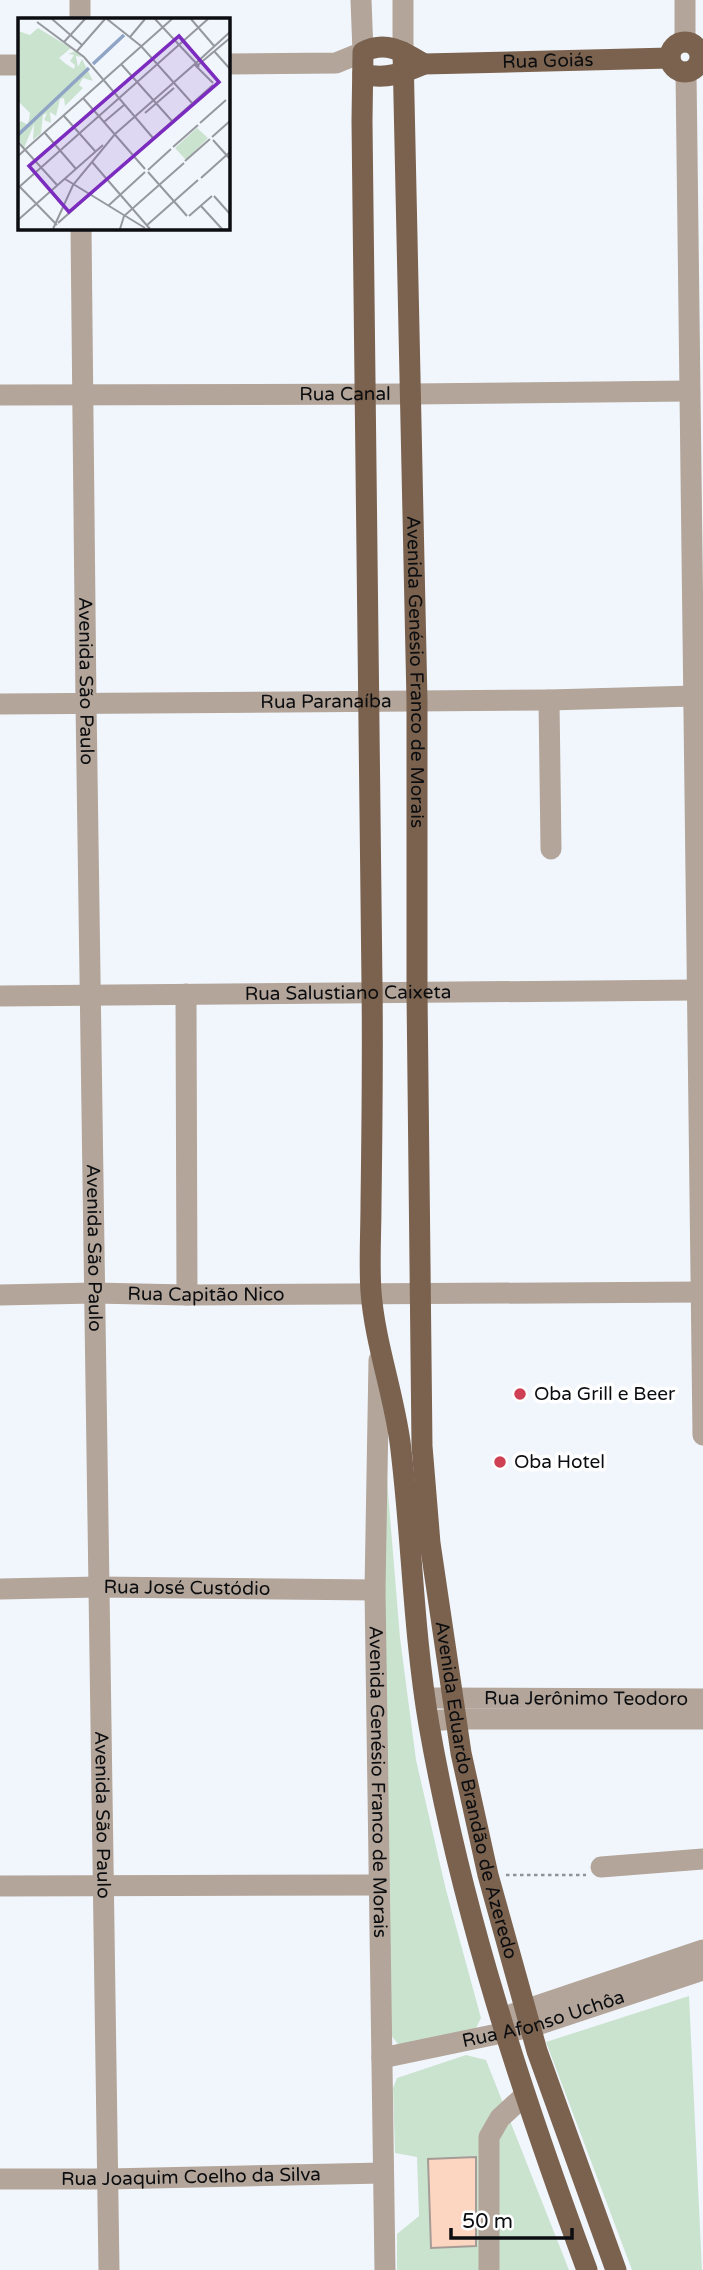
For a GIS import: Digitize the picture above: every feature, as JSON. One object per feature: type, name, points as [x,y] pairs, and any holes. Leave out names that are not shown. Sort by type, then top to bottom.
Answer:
[{"type":"main road","name":"Rua Goiás","points":[[363,52],[375,47],[390,47],[403,62]]},
{"type":"main road","points":[[678,65],[697,67],[696,51]]},
{"type":"main road","name":"Avenida Genésio Franco de Morais","points":[[363,52],[366,700],[372,992],[371,1292],[379,1347]]},
{"type":"main road","name":"Rua Goiás","points":[[363,74],[376,78],[403,62],[678,65]]},
{"type":"main road","name":"Avenida Genésio Franco de Morais","points":[[403,62],[417,701],[417,991],[422,1293]]},
{"type":"main road","name":"Avenida Eduardo Brandão de Azeredo","points":[[422,1293],[422,1446],[427,1510],[467,1789],[540,2061],[616,2270]]},
{"type":"main road","name":"Avenida Eduardo Brandão de Azeredo","points":[[379,1347],[400,1443],[425,1698],[463,1884],[524,2096],[587,2270]]},
{"type":"street","points":[[80,0],[80,18]]},
{"type":"street","name":"Avenida Genésio Franco de Morais","points":[[362,0],[363,52]]},
{"type":"street","name":"Avenida Genésio Franco de Morais","points":[[403,0],[403,62]]},
{"type":"street","points":[[685,0],[696,51]]},
{"type":"street","name":"Rua Goiás","points":[[229,64],[336,63],[363,52]]},
{"type":"street","name":"Rua Goiás","points":[[336,63],[363,74]]},
{"type":"street","points":[[0,65],[18,65]]},
{"type":"street","points":[[678,65],[689,391],[698,489],[694,696],[700,902],[697,990],[703,1435]]},
{"type":"street","name":"Avenida São Paulo","points":[[81,229],[109,2270]]},
{"type":"street","name":"Rua Canal","points":[[0,395],[689,391]]},
{"type":"street","name":"Rua Paranaíba","points":[[0,704],[549,700],[694,696]]},
{"type":"street","points":[[549,700],[551,849]]},
{"type":"street","name":"Rua Salustiano Caixeta","points":[[0,996],[697,990]]},
{"type":"street","points":[[186,994],[187,1294]]},
{"type":"street","points":[[371,1292],[702,1292]]},
{"type":"street","name":"Rua Capitão Nico","points":[[0,1295],[371,1292]]},
{"type":"street","name":"Avenida Genésio Franco de Morais","points":[[379,1347],[375,1590],[385,2270]]},
{"type":"street","name":"Rua José Custódio","points":[[0,1589],[99,1587],[375,1590]]},
{"type":"street","name":"Rua Jerônimo Teodoro","points":[[425,1698],[455,1708],[703,1719]]},
{"type":"street","name":"Rua Jerônimo Teodoro","points":[[429,1721],[455,1708],[703,1699]]},
{"type":"street","points":[[601,1867],[703,1859]]},
{"type":"street","points":[[0,1886],[379,1885]]},
{"type":"street","name":"Rua Afonso Uchôa","points":[[528,2018],[703,1950]]},
{"type":"street","name":"Rua Afonso Uchôa","points":[[382,2058],[703,1970]]},
{"type":"street","points":[[489,2270],[489,2137],[500,2118],[524,2096]]},
{"type":"street","name":"Rua Joaquim Coelho da Silva","points":[[0,2179],[383,2173]]},
{"type":"path","points":[[488,1875],[584,1876],[601,1867]]},
{"type":"green space","points":[[386,1468],[400,1638],[416,1760],[446,1890],[481,2018],[475,2030],[401,2048],[391,2035],[383,1469]]},
{"type":"green space","points":[[689,1996],[702,2270],[632,2270],[546,2042]]},
{"type":"green space","points":[[466,2055],[486,2060],[569,2270],[397,2270],[397,2234],[419,2216],[417,2157],[395,2153],[393,2088],[397,2078]]},
{"type":"building","points":[[476,2157],[476,2246],[431,2248],[428,2159]]},
{"type":"place","name":"Oba Grill e Beer","points":[[520,1394]]},
{"type":"place","name":"Oba Hotel","points":[[500,1462]]}]
